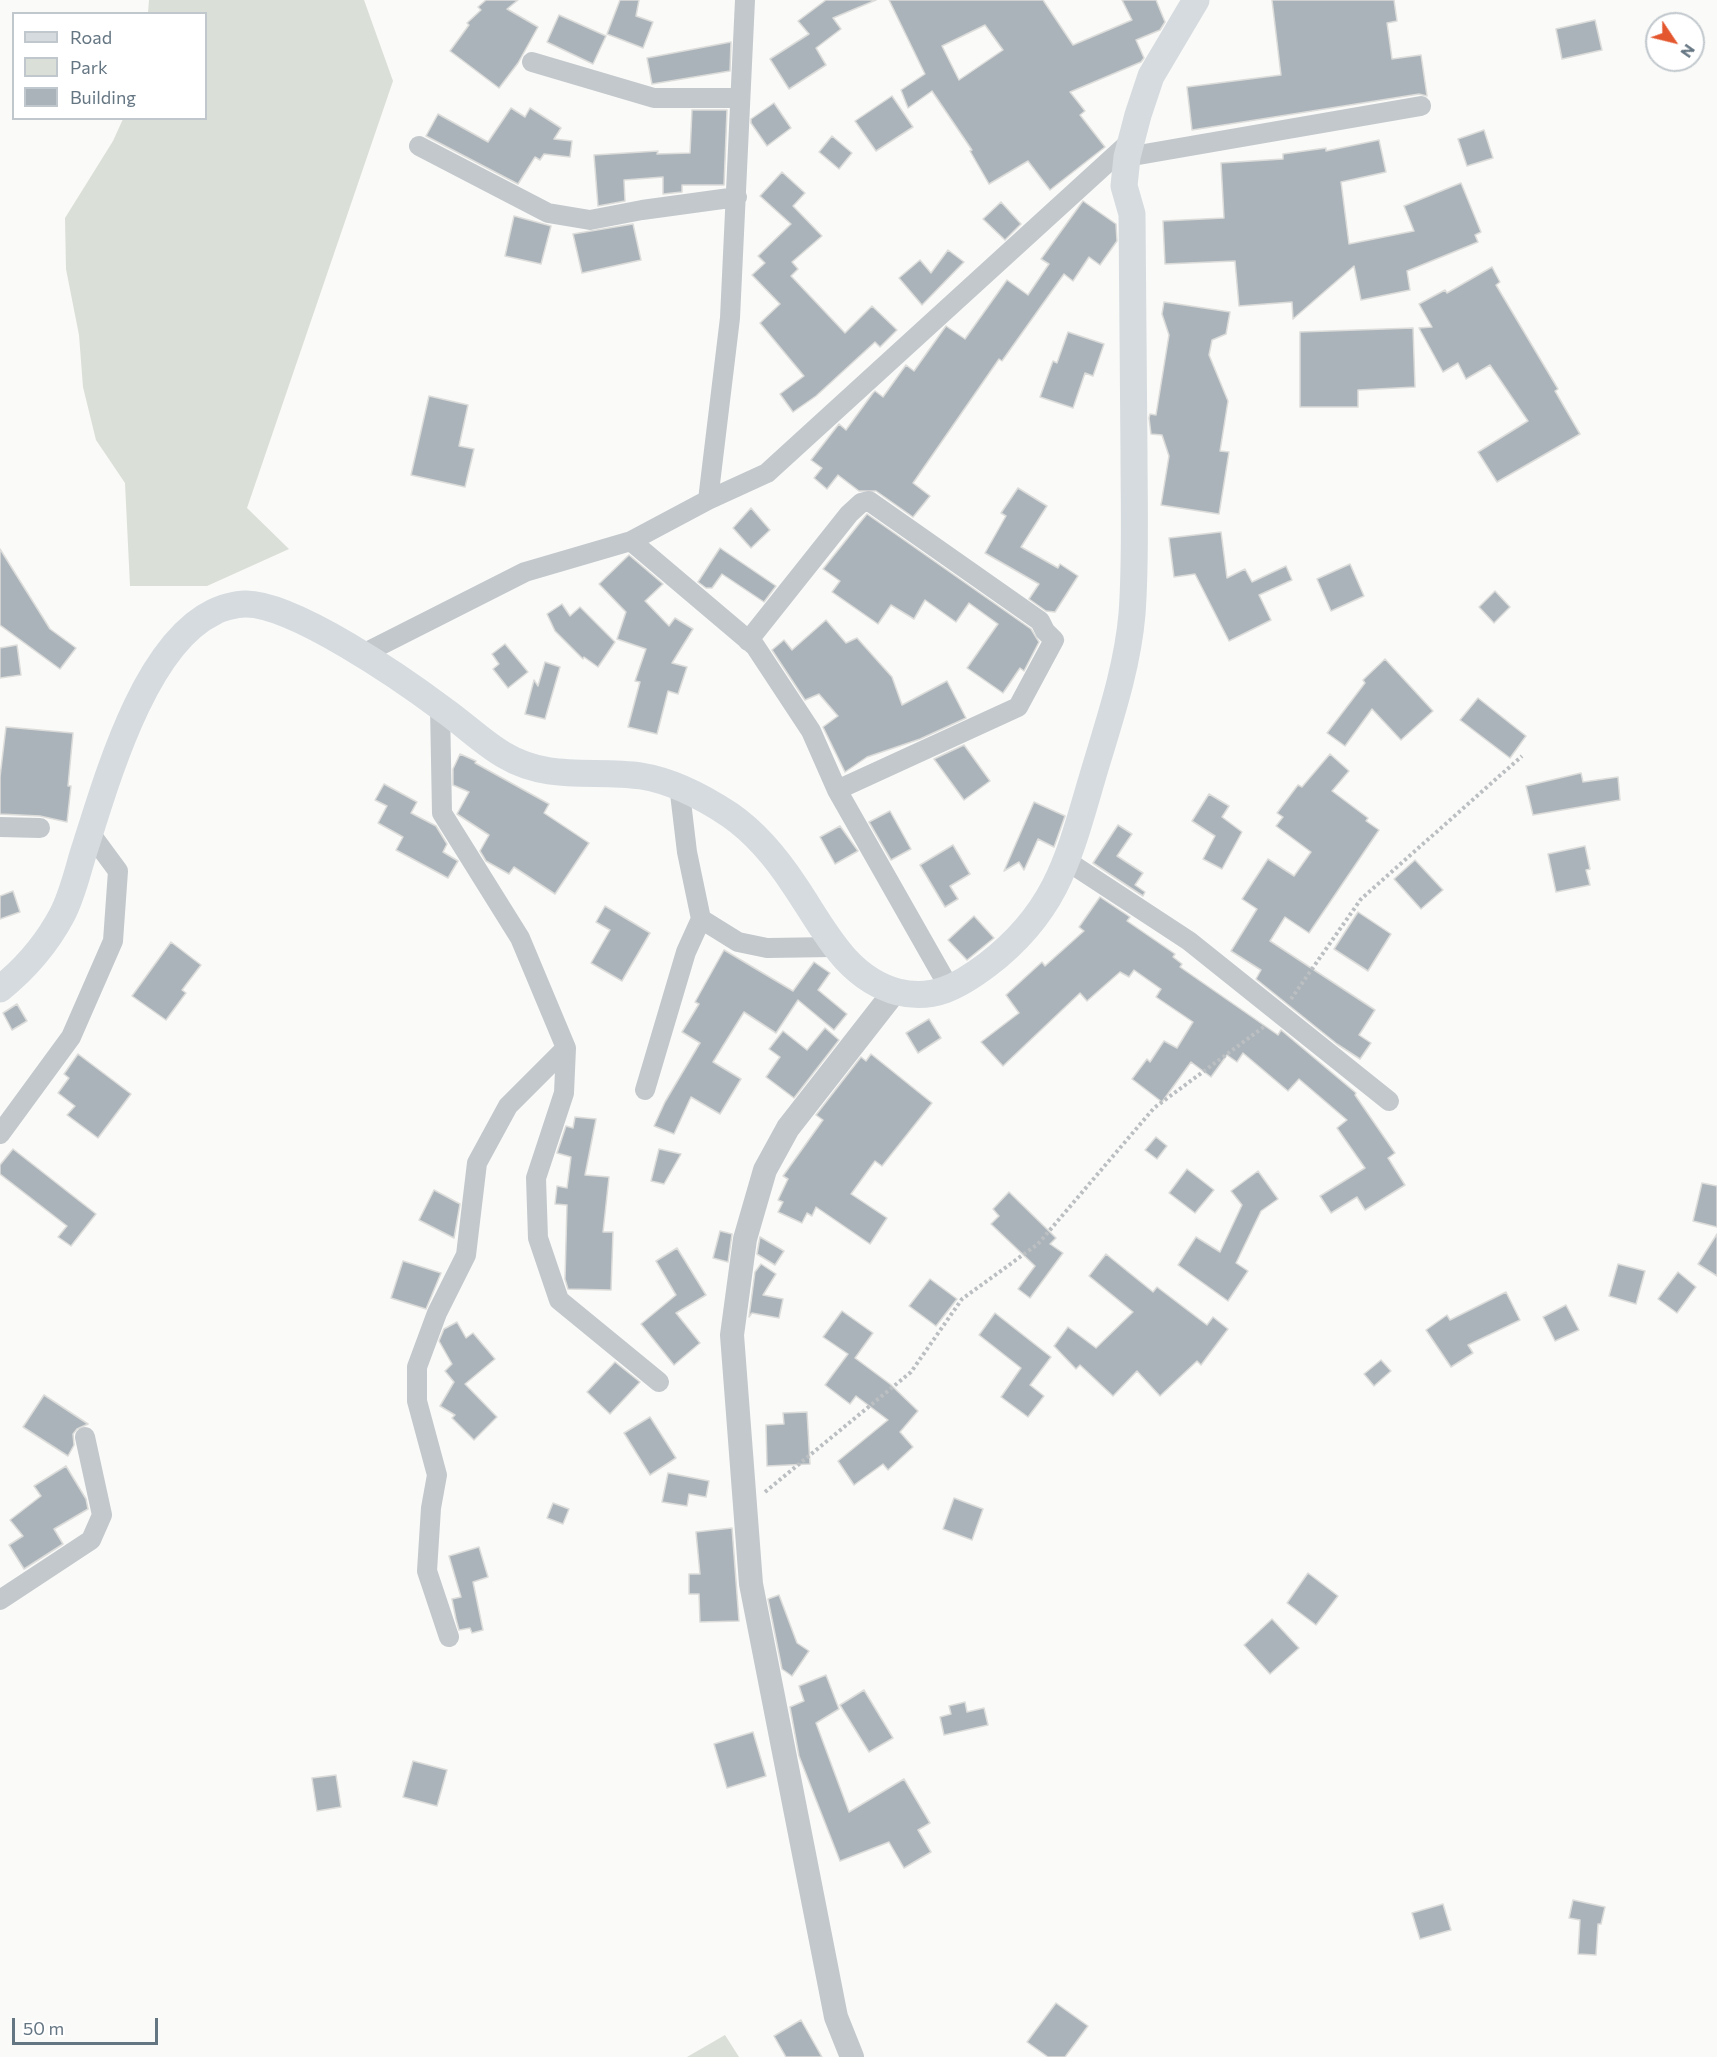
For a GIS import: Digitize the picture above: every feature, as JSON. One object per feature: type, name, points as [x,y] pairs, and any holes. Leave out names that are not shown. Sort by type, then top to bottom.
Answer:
[{"type":"main road","points":[[0,989],[25,968],[46,942],[65,910],[121,745],[153,672],[190,628],[216,610],[245,604],[267,608],[297,619],[363,654],[504,755],[532,767],[582,775],[639,775],[679,785],[732,816],[766,847],[793,882],[833,947],[853,968],[895,992],[927,996],[950,989],[969,979],[1009,948],[1043,909],[1067,861],[1122,674],[1132,617],[1134,550],[1132,214],[1124,186],[1129,149],[1151,76],[1196,0]]},
{"type":"street","points":[[708,500],[730,318],[745,0]]},
{"type":"street","points":[[532,62],[654,98],[740,98]]},
{"type":"street","points":[[363,654],[525,572],[631,541],[708,500],[767,473],[1129,149],[1421,106]]},
{"type":"street","points":[[419,146],[548,213],[569,217],[590,220],[737,197]]},
{"type":"street","points":[[748,641],[849,514],[861,503],[869,501],[1040,621],[1045,631],[1054,640],[1018,707],[837,790]]},
{"type":"street","points":[[631,541],[754,646],[811,731],[837,790],[950,989]]},
{"type":"street","points":[[440,707],[442,813],[520,938],[566,1048],[564,1093],[536,1178],[538,1238],[559,1300],[658,1382]]},
{"type":"street","points":[[645,1090],[686,952],[701,919],[687,852],[679,785]]},
{"type":"street","points":[[0,827],[40,828]]},
{"type":"street","points":[[0,1134],[71,1037],[113,940],[118,871],[90,833]]},
{"type":"street","points":[[1067,861],[1189,941],[1389,1101]]},
{"type":"street","points":[[701,919],[738,942],[767,948],[833,947]]},
{"type":"street","points":[[852,2057],[836,2017],[753,1596],[732,1335],[745,1239],[765,1170],[788,1128],[895,992]]},
{"type":"street","points":[[449,1636],[427,1571],[431,1509],[437,1475],[417,1401],[417,1366],[437,1313],[466,1255],[477,1163],[508,1106],[566,1048]]},
{"type":"street","points":[[0,1600],[91,1540],[102,1515],[85,1437]]},
{"type":"path","points":[[745,1509],[911,1372],[962,1299],[1038,1244],[1154,1108],[1280,1014],[1361,899],[1522,756]]},
{"type":"green space","points":[[149,0],[364,0],[393,81],[247,508],[289,549],[207,586],[130,586],[125,483],[96,440],[83,387],[79,335],[66,269],[65,218],[113,141],[123,120],[207,120],[207,12],[148,12]]},
{"type":"green space","points":[[725,2035],[739,2057],[687,2057]]},
{"type":"building","points":[[486,0],[518,0],[507,9],[538,27],[518,63],[499,88],[450,51],[469,25],[467,23],[481,10],[478,7]]},
{"type":"building","points":[[620,0],[639,0],[636,16],[653,22],[643,48],[607,34]]},
{"type":"building","points":[[826,0],[876,0],[833,18],[841,29],[816,48],[826,65],[789,89],[770,59],[809,34],[798,21]]},
{"type":"building","points":[[889,0],[1043,0],[1073,45],[1132,20],[1122,0],[1156,0],[1165,22],[1160,30],[1136,40],[1144,58],[1141,62],[1070,92],[1085,111],[1080,115],[1105,147],[1050,190],[1028,161],[989,184],[970,151],[972,150],[932,91],[908,108],[901,90],[925,74]],"holes":[[[985,25],[1003,50],[959,80],[942,46]]]},
{"type":"building","points":[[1272,0],[1394,0],[1397,21],[1387,23],[1392,59],[1421,55],[1427,96],[1419,94],[1192,130],[1187,87],[1281,75]]},
{"type":"building","points":[[559,15],[606,36],[593,64],[547,42]]},
{"type":"building","points":[[1595,20],[1602,50],[1562,59],[1556,29]]},
{"type":"building","points":[[731,42],[730,71],[652,84],[647,58]]},
{"type":"building","points":[[892,96],[913,127],[876,151],[855,121]]},
{"type":"building","points":[[774,103],[791,128],[767,146],[751,123],[751,119]]},
{"type":"building","points":[[511,108],[525,117],[530,108],[561,128],[554,139],[572,141],[570,157],[544,154],[540,160],[535,157],[518,184],[426,136],[438,114],[488,142]]},
{"type":"building","points":[[692,110],[727,110],[724,185],[682,185],[682,192],[663,194],[663,177],[624,180],[625,201],[598,206],[594,155],[658,151],[657,154],[690,153]]},
{"type":"building","points":[[1484,130],[1493,158],[1467,166],[1458,139]]},
{"type":"building","points":[[832,136],[852,153],[839,169],[819,152]]},
{"type":"building","points":[[1379,140],[1386,172],[1341,182],[1349,244],[1414,231],[1404,206],[1461,183],[1481,232],[1475,235],[1478,242],[1407,271],[1410,290],[1361,300],[1354,266],[1293,319],[1292,302],[1239,306],[1235,261],[1165,264],[1163,221],[1224,218],[1221,163],[1283,159],[1283,154],[1326,148],[1326,151]]},
{"type":"building","points":[[782,172],[805,193],[793,206],[822,236],[792,262],[798,269],[791,276],[845,333],[872,306],[897,330],[880,347],[875,342],[816,396],[793,412],[780,394],[804,376],[760,323],[780,304],[752,275],[765,263],[758,256],[791,224],[760,196]]},
{"type":"building","points":[[1083,201],[1116,224],[1117,241],[1100,265],[1089,257],[1073,281],[1064,274],[1002,361],[999,359],[913,483],[930,496],[913,517],[876,491],[859,491],[838,475],[827,489],[814,478],[822,468],[811,460],[839,424],[846,430],[873,393],[875,391],[883,397],[906,365],[914,371],[946,326],[965,339],[1007,280],[1028,295],[1049,264],[1041,259]]},
{"type":"building","points":[[1001,202],[1021,224],[1005,240],[983,219]]},
{"type":"building","points":[[514,216],[551,226],[541,264],[505,256]]},
{"type":"building","points":[[633,224],[641,260],[582,273],[573,234]]},
{"type":"building","points":[[948,250],[964,262],[922,305],[899,278],[920,260],[931,273]]},
{"type":"building","points":[[1492,267],[1500,282],[1496,285],[1558,389],[1555,391],[1580,434],[1497,482],[1478,452],[1528,421],[1490,365],[1466,379],[1458,363],[1443,372],[1419,328],[1432,327],[1419,304],[1445,290],[1447,293]]},
{"type":"building","points":[[1164,302],[1230,312],[1226,334],[1212,340],[1209,355],[1228,401],[1220,451],[1229,452],[1219,514],[1161,505],[1169,456],[1162,435],[1151,434],[1149,418],[1150,414],[1156,415],[1169,335],[1162,314]]},
{"type":"building","points":[[1413,328],[1415,387],[1358,390],[1358,407],[1300,407],[1300,332]]},
{"type":"building","points":[[1068,332],[1104,344],[1093,376],[1085,373],[1073,408],[1040,397],[1053,361],[1057,363]]},
{"type":"building","points":[[429,396],[468,405],[459,446],[474,449],[465,487],[411,475]]},
{"type":"building","points":[[1018,488],[1047,506],[1021,547],[1058,568],[1060,564],[1078,576],[1055,612],[1046,611],[1029,599],[1039,584],[985,553],[1006,516],[1001,513]]},
{"type":"building","points":[[751,508],[770,530],[751,548],[733,528]]},
{"type":"building","points":[[867,514],[1031,629],[1039,642],[1024,671],[1020,668],[1003,693],[967,668],[998,624],[969,603],[956,622],[925,600],[914,619],[891,605],[878,624],[832,592],[840,581],[823,569]]},
{"type":"building","points":[[1221,532],[1227,578],[1245,569],[1252,582],[1286,566],[1292,580],[1259,595],[1271,620],[1229,641],[1195,574],[1174,577],[1169,538]]},
{"type":"building","points":[[720,548],[776,586],[764,602],[722,574],[712,588],[706,588],[698,582]]},
{"type":"building","points":[[0,549],[50,629],[76,648],[60,669],[0,625]]},
{"type":"building","points":[[629,555],[663,584],[645,601],[669,626],[675,618],[693,629],[672,663],[687,667],[678,694],[668,691],[657,734],[628,727],[640,682],[635,681],[646,649],[617,639],[626,612],[599,584]]},
{"type":"building","points":[[1350,564],[1364,596],[1331,611],[1317,579]]},
{"type":"building","points":[[1495,591],[1510,607],[1494,623],[1479,607]]},
{"type":"building","points":[[562,604],[570,616],[580,607],[615,642],[598,667],[584,657],[583,659],[555,631],[547,614]]},
{"type":"building","points":[[826,620],[846,643],[857,638],[892,677],[902,705],[947,681],[966,718],[920,739],[867,757],[845,772],[823,727],[838,716],[819,694],[805,700],[772,650],[784,640],[792,650]]},
{"type":"building","points":[[505,644],[528,672],[508,688],[493,669],[499,664],[492,654]]},
{"type":"building","points":[[17,645],[21,675],[0,678],[0,648]]},
{"type":"building","points":[[1385,659],[1433,711],[1401,740],[1372,709],[1345,746],[1327,733],[1365,683],[1363,680]]},
{"type":"building","points":[[545,662],[560,667],[545,719],[525,714],[534,680],[538,686]]},
{"type":"building","points":[[1478,698],[1526,736],[1510,758],[1460,720]]},
{"type":"building","points":[[6,727],[73,733],[67,822],[40,816],[0,814],[0,777]]},
{"type":"building","points":[[964,745],[990,781],[964,800],[934,759]]},
{"type":"building","points":[[460,754],[549,804],[544,813],[589,843],[555,894],[514,867],[509,874],[486,861],[480,851],[489,835],[457,814],[469,792],[453,785],[453,769]]},
{"type":"building","points":[[1330,754],[1349,771],[1332,791],[1368,818],[1366,821],[1379,830],[1309,933],[1285,917],[1270,941],[1375,1010],[1359,1035],[1371,1043],[1360,1059],[1337,1044],[1256,979],[1261,970],[1231,951],[1257,909],[1242,899],[1268,859],[1294,876],[1311,852],[1276,826],[1283,817],[1277,813],[1298,785],[1302,787]]},
{"type":"building","points":[[1581,773],[1583,782],[1618,777],[1620,800],[1533,815],[1526,786]]},
{"type":"building","points":[[384,784],[417,802],[411,813],[436,826],[447,844],[443,852],[458,861],[448,878],[396,850],[403,837],[378,823],[387,806],[375,800]]},
{"type":"building","points":[[1209,794],[1229,806],[1222,817],[1242,832],[1222,869],[1203,859],[1215,836],[1192,821]]},
{"type":"building","points":[[1034,802],[1065,816],[1054,847],[1038,839],[1024,870],[1019,862],[1004,871]]},
{"type":"building","points":[[890,811],[911,849],[891,860],[869,822]]},
{"type":"building","points":[[1118,825],[1132,834],[1117,856],[1143,873],[1135,885],[1145,892],[1143,896],[1093,863]]},
{"type":"building","points":[[840,826],[858,851],[835,864],[820,837]]},
{"type":"building","points":[[953,845],[970,874],[950,886],[958,899],[945,907],[920,865]]},
{"type":"building","points":[[1585,846],[1590,869],[1586,870],[1590,885],[1556,892],[1548,854]]},
{"type":"building","points":[[1415,860],[1443,890],[1421,909],[1394,879]]},
{"type":"building","points":[[13,891],[20,912],[0,919],[0,896]]},
{"type":"building","points":[[1100,897],[1130,917],[1127,921],[1175,954],[1173,957],[1182,964],[1180,967],[1278,1035],[1281,1030],[1356,1093],[1355,1095],[1395,1153],[1388,1158],[1405,1185],[1365,1210],[1357,1197],[1331,1213],[1320,1196],[1365,1168],[1337,1128],[1347,1120],[1299,1079],[1288,1091],[1243,1053],[1237,1062],[1227,1055],[1211,1077],[1191,1062],[1162,1102],[1132,1079],[1147,1059],[1150,1062],[1164,1041],[1177,1048],[1193,1022],[1156,997],[1161,989],[1134,970],[1129,977],[1120,972],[1087,1001],[1080,993],[1003,1066],[981,1042],[1019,1013],[1006,995],[1042,962],[1045,966],[1084,931],[1079,927]]},
{"type":"building","points":[[605,906],[650,933],[622,981],[591,963],[610,930],[596,922]]},
{"type":"building","points":[[1358,912],[1391,934],[1368,971],[1334,949]]},
{"type":"building","points":[[974,916],[994,938],[967,960],[948,940]]},
{"type":"building","points":[[171,942],[201,965],[182,990],[186,993],[166,1020],[132,996]]},
{"type":"building","points":[[724,950],[793,991],[814,962],[830,973],[818,990],[847,1014],[834,1030],[798,1000],[776,1033],[744,1012],[713,1062],[741,1079],[720,1114],[691,1097],[674,1134],[654,1126],[665,1102],[700,1043],[682,1032],[699,1004],[695,1002]]},
{"type":"building","points":[[17,1004],[27,1021],[12,1030],[3,1013]]},
{"type":"building","points":[[929,1019],[941,1038],[918,1053],[906,1033]]},
{"type":"building","points":[[825,1028],[839,1040],[794,1098],[766,1077],[780,1057],[769,1049],[783,1031],[807,1050]]},
{"type":"building","points":[[78,1054],[131,1094],[98,1138],[67,1115],[75,1106],[58,1093],[69,1078],[64,1074]]},
{"type":"building","points":[[871,1054],[932,1103],[882,1166],[875,1161],[851,1194],[887,1218],[870,1244],[816,1207],[812,1216],[807,1213],[802,1223],[778,1212],[783,1202],[778,1200],[788,1179],[783,1176],[823,1120],[816,1115],[861,1057],[866,1061]]},
{"type":"building","points":[[575,1117],[596,1119],[585,1175],[609,1177],[603,1232],[613,1232],[611,1290],[568,1289],[565,1279],[567,1205],[555,1204],[557,1186],[567,1188],[571,1157],[557,1153],[566,1126],[573,1128]]},
{"type":"building","points":[[1156,1137],[1167,1146],[1157,1159],[1145,1150]]},
{"type":"building","points":[[13,1149],[96,1214],[71,1246],[58,1237],[67,1226],[0,1174],[0,1165]]},
{"type":"building","points":[[659,1149],[681,1154],[664,1184],[651,1181]]},
{"type":"building","points":[[1187,1169],[1214,1190],[1195,1213],[1169,1193]]},
{"type":"building","points":[[1258,1171],[1278,1199],[1261,1211],[1236,1263],[1248,1271],[1228,1301],[1178,1265],[1196,1237],[1220,1252],[1242,1205],[1231,1191]]},
{"type":"building","points":[[1702,1183],[1717,1186],[1717,1227],[1693,1221]]},
{"type":"building","points":[[434,1190],[460,1204],[454,1238],[419,1220]]},
{"type":"building","points":[[1009,1192],[1056,1238],[1050,1244],[1063,1253],[1030,1298],[1018,1289],[1035,1266],[991,1224],[999,1216],[993,1209]]},
{"type":"building","points":[[720,1231],[732,1234],[728,1262],[713,1258]]},
{"type":"building","points":[[1717,1234],[1717,1276],[1698,1264]]},
{"type":"building","points":[[760,1237],[784,1251],[775,1265],[757,1254]]},
{"type":"building","points":[[677,1248],[706,1295],[676,1313],[700,1343],[674,1365],[641,1324],[676,1295],[656,1261]]},
{"type":"building","points":[[1106,1254],[1153,1292],[1157,1287],[1207,1325],[1213,1317],[1228,1329],[1201,1365],[1197,1361],[1160,1396],[1137,1371],[1113,1396],[1080,1365],[1076,1369],[1054,1346],[1068,1327],[1096,1348],[1133,1312],[1089,1276]]},
{"type":"building","points":[[403,1261],[441,1273],[426,1309],[391,1298]]},
{"type":"building","points":[[761,1264],[776,1274],[763,1295],[783,1299],[779,1318],[752,1313],[749,1317],[755,1272]]},
{"type":"building","points":[[1618,1264],[1645,1271],[1636,1304],[1609,1296]]},
{"type":"building","points":[[1678,1272],[1696,1287],[1677,1313],[1658,1299]]},
{"type":"building","points":[[930,1279],[957,1299],[936,1326],[909,1306]]},
{"type":"building","points":[[1506,1292],[1520,1320],[1468,1345],[1473,1353],[1451,1367],[1426,1330],[1447,1315],[1450,1320]]},
{"type":"building","points":[[1566,1305],[1579,1330],[1555,1341],[1543,1317]]},
{"type":"building","points":[[842,1311],[873,1333],[855,1358],[890,1384],[918,1411],[900,1432],[913,1447],[888,1470],[883,1464],[854,1485],[838,1461],[888,1420],[856,1396],[850,1404],[825,1385],[848,1354],[823,1337]]},
{"type":"building","points":[[995,1313],[1051,1357],[1030,1385],[1044,1396],[1028,1417],[1001,1397],[1021,1368],[979,1335]]},
{"type":"building","points":[[457,1322],[466,1338],[473,1333],[495,1359],[465,1384],[497,1417],[474,1440],[452,1418],[455,1415],[440,1406],[454,1382],[445,1371],[452,1364],[439,1341],[444,1329]]},
{"type":"building","points":[[1381,1360],[1391,1371],[1374,1386],[1364,1374]]},
{"type":"building","points":[[615,1362],[640,1382],[610,1414],[587,1392]]},
{"type":"building","points":[[44,1395],[88,1424],[77,1429],[73,1434],[74,1445],[68,1456],[23,1427]]},
{"type":"building","points":[[807,1412],[810,1464],[767,1466],[766,1425],[784,1424],[783,1413]]},
{"type":"building","points":[[650,1417],[676,1458],[650,1475],[624,1433]]},
{"type":"building","points":[[66,1466],[86,1499],[88,1509],[54,1529],[63,1544],[24,1569],[9,1545],[23,1536],[10,1520],[41,1496],[34,1486]]},
{"type":"building","points":[[668,1473],[709,1481],[706,1497],[689,1494],[687,1506],[662,1502]]},
{"type":"building","points":[[954,1498],[983,1509],[972,1540],[943,1529]]},
{"type":"building","points":[[553,1503],[569,1509],[563,1524],[547,1518]]},
{"type":"building","points":[[732,1528],[739,1621],[700,1622],[699,1594],[689,1594],[689,1574],[700,1574],[696,1532]]},
{"type":"building","points":[[479,1547],[488,1577],[473,1582],[483,1630],[472,1633],[470,1628],[459,1630],[452,1599],[461,1597],[449,1556]]},
{"type":"building","points":[[1308,1573],[1338,1596],[1316,1625],[1287,1603]]},
{"type":"building","points":[[779,1595],[797,1643],[809,1651],[792,1676],[782,1669],[768,1599]]},
{"type":"building","points":[[1272,1619],[1299,1648],[1270,1674],[1244,1645]]},
{"type":"building","points":[[826,1675],[839,1709],[816,1723],[849,1812],[904,1779],[930,1823],[918,1830],[931,1852],[904,1868],[889,1842],[840,1861],[799,1756],[790,1707],[804,1701],[799,1686]]},
{"type":"building","points":[[864,1690],[893,1738],[869,1752],[840,1705]]},
{"type":"building","points":[[965,1702],[967,1712],[984,1708],[988,1725],[944,1735],[940,1717],[951,1714],[949,1706]]},
{"type":"building","points":[[753,1732],[766,1776],[727,1788],[714,1744]]},
{"type":"building","points":[[413,1761],[447,1770],[437,1806],[403,1797]]},
{"type":"building","points":[[336,1775],[341,1807],[317,1811],[312,1778]]},
{"type":"building","points":[[1573,1900],[1605,1907],[1601,1924],[1598,1924],[1596,1955],[1578,1954],[1580,1920],[1569,1918]]},
{"type":"building","points":[[1443,1904],[1451,1930],[1420,1939],[1412,1913]]},
{"type":"building","points":[[1056,2003],[1088,2026],[1065,2057],[1048,2057],[1027,2042]]},
{"type":"building","points":[[801,2020],[822,2057],[786,2057],[774,2036]]}]
